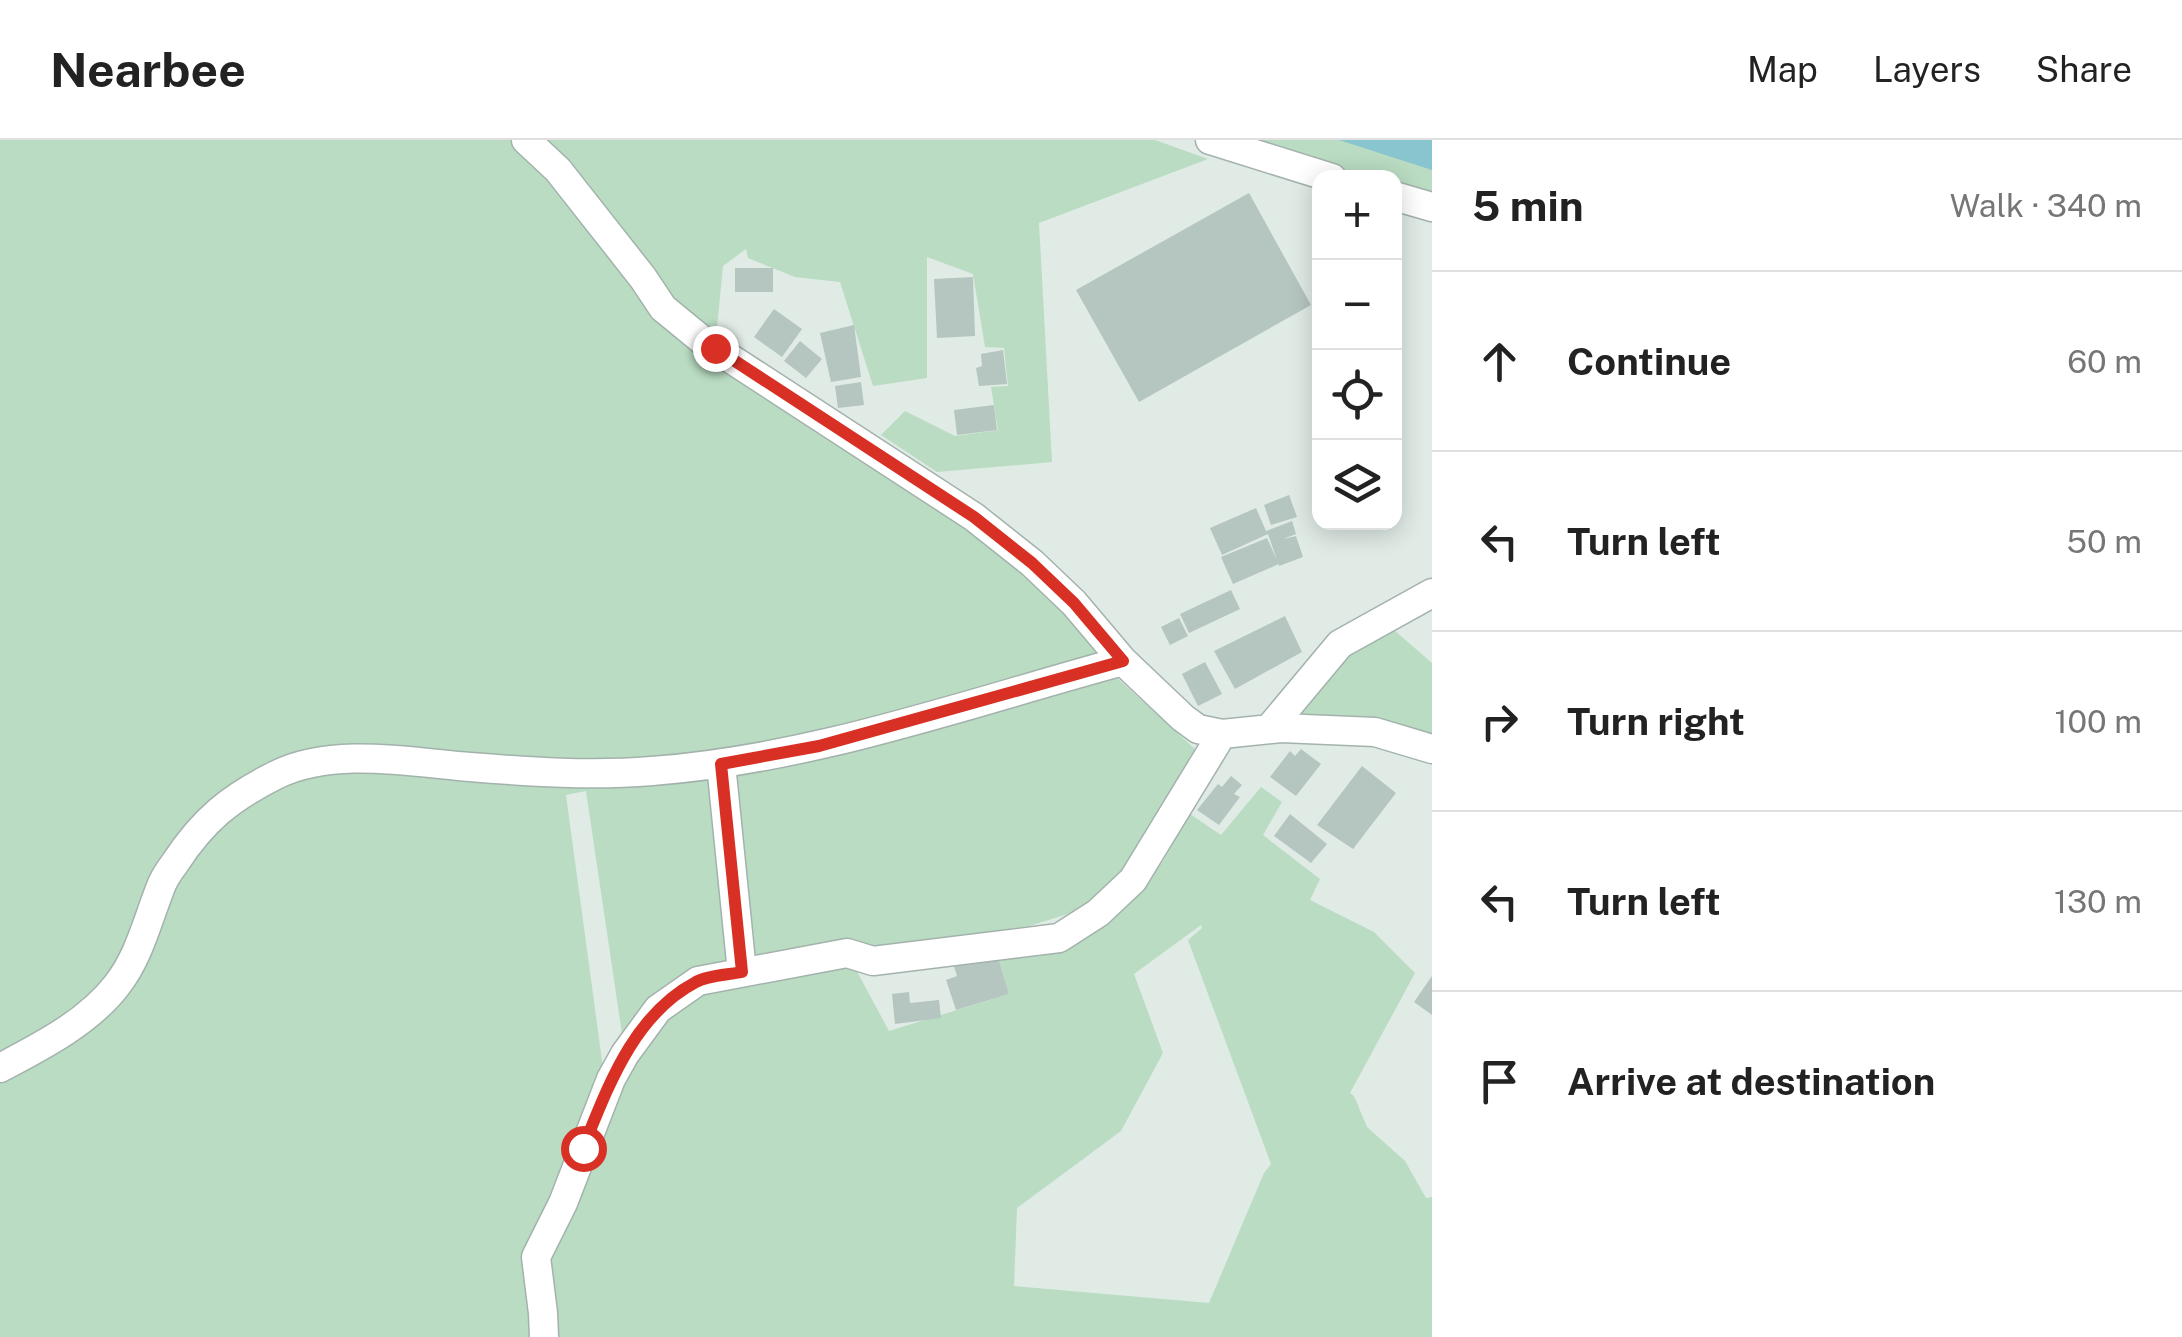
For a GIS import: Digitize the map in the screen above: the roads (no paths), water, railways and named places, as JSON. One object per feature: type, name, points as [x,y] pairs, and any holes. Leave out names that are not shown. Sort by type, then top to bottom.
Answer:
[{"type":"street","points":[[526,140],[558,170],[663,308],[702,340],[974,517],[1032,563],[1074,603],[1123,661],[1198,729],[1222,734],[1281,728],[1375,732],[1432,749]]},
{"type":"street","points":[[1210,140],[1312,172]]},
{"type":"street","points":[[1402,198],[1432,207]]},
{"type":"street","points":[[1269,729],[1340,644],[1432,593]]},
{"type":"street","points":[[0,1068],[42,1046],[82,1018],[116,986],[140,945],[162,884],[194,833],[232,800],[280,773],[330,760],[374,758],[563,774],[721,764],[819,746],[1123,661]]},
{"type":"street","points":[[544,1337],[536,1256],[563,1202],[618,1066],[658,1010],[698,980],[847,953],[873,961],[1060,938],[1098,914],[1133,880],[1222,734]]},
{"type":"street","points":[[721,764],[742,972]]},
{"type":"water","points":[[1339,140],[1432,140],[1432,170]]}]
